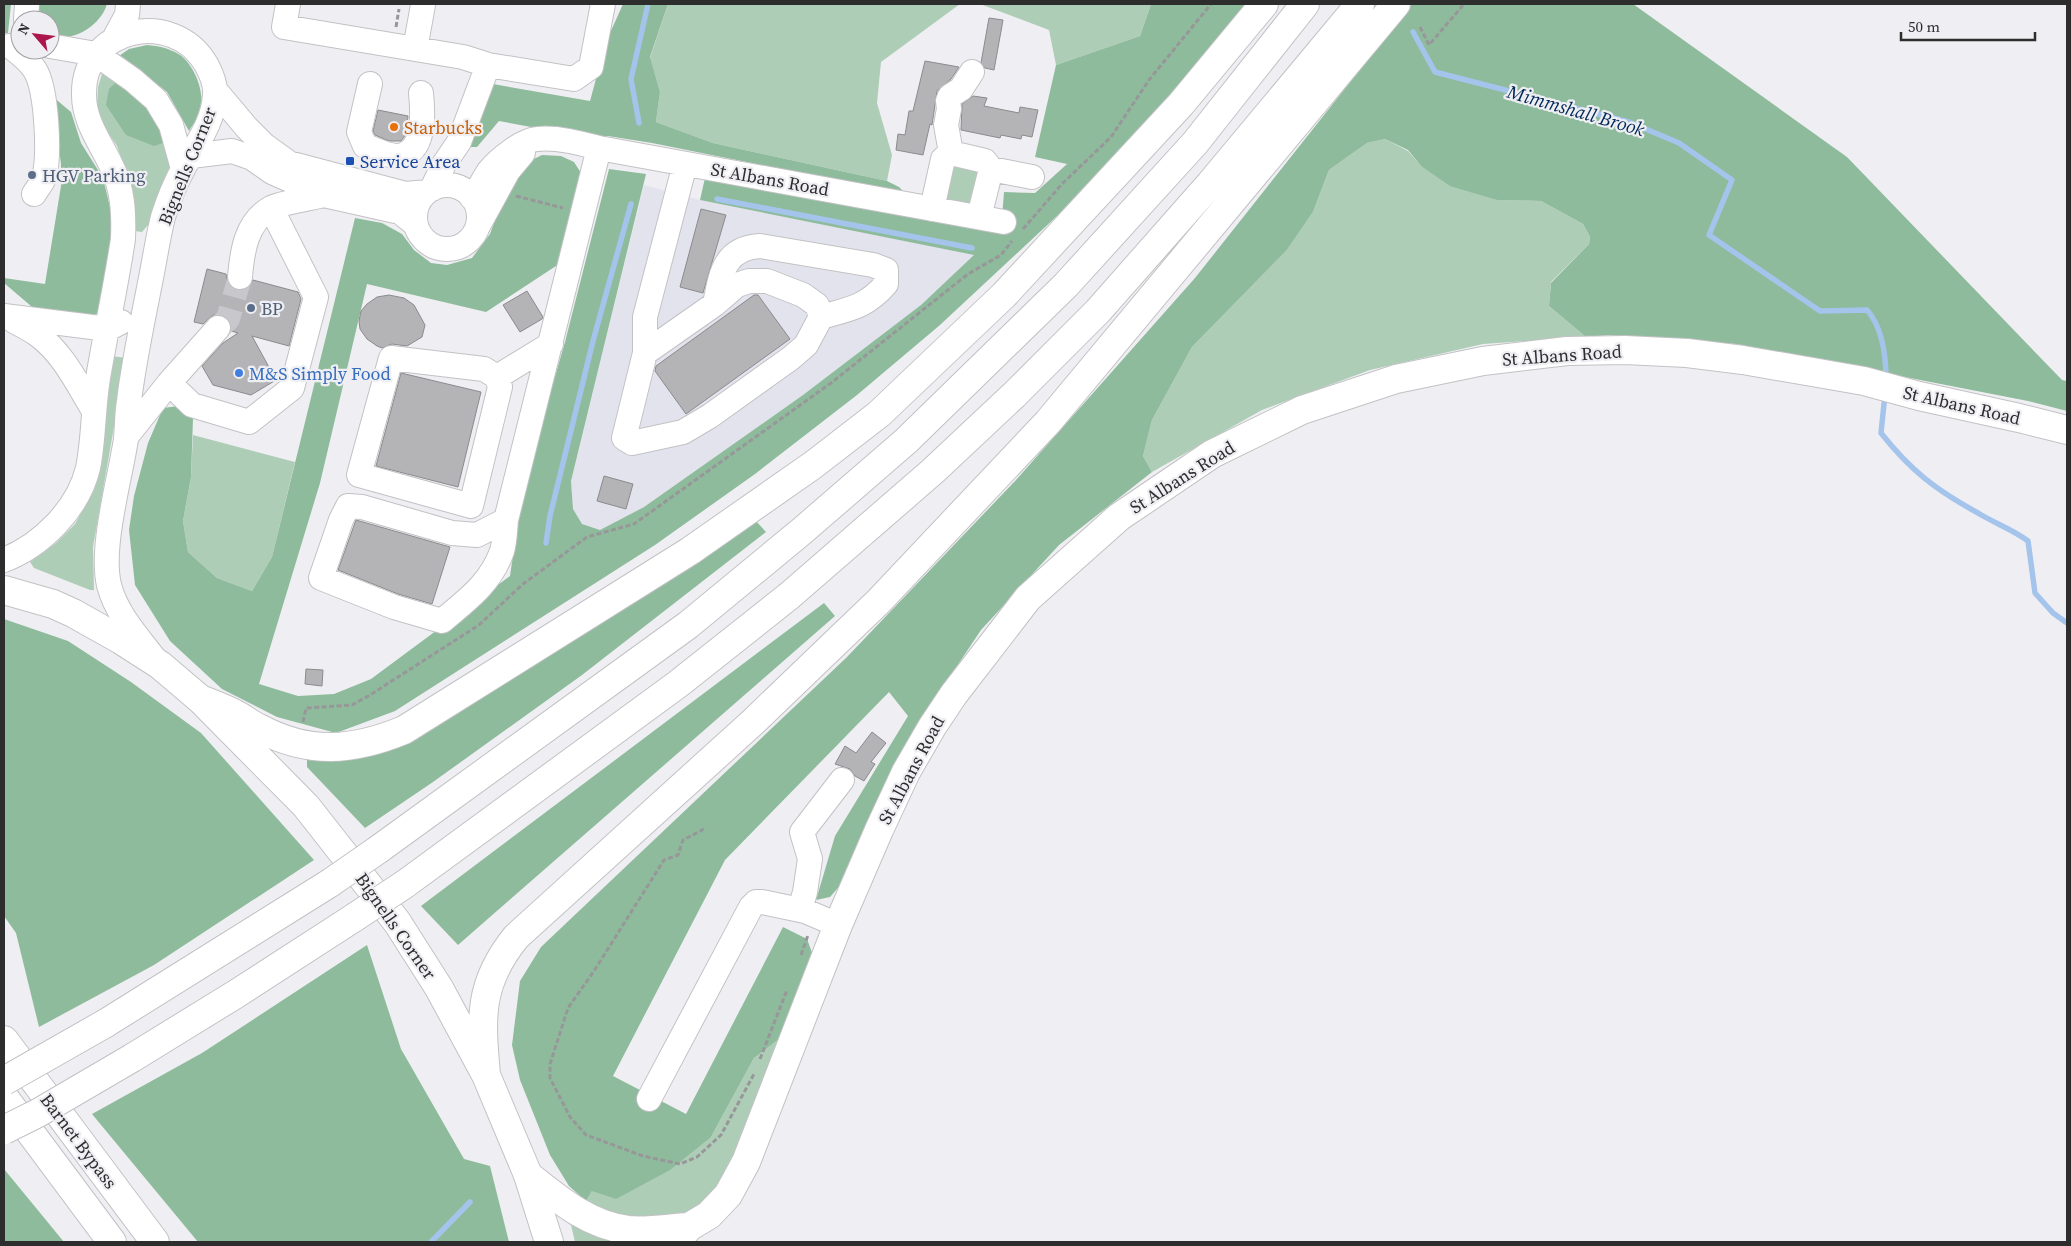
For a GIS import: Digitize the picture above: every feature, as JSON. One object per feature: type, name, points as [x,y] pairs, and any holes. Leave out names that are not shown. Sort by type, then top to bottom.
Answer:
[{"type":"main road","points":[[200,699],[239,716],[259,729],[288,741],[334,748],[356,746],[377,741],[404,730],[690,551],[813,465],[879,414],[920,377],[1004,295],[1181,104],[1264,4]]},
{"type":"main road","points":[[4,1081],[106,1023],[330,883],[688,625],[802,531],[906,441],[1073,278],[1195,143],[1305,4]]},
{"type":"main road","points":[[4,1130],[38,1113],[132,1058],[236,994],[405,884],[693,672],[789,596],[933,471],[1014,395],[1098,311],[1210,184],[1360,4]]},
{"type":"main road","points":[[486,1075],[482,1036],[485,993],[496,964],[516,937],[753,722],[879,601],[1048,422],[1396,4]]},
{"type":"main road","name":"St Albans Road","points":[[528,1175],[574,1210],[608,1226],[683,1235],[709,1215],[728,1195],[746,1162],[838,925],[879,830],[906,772],[954,694],[1028,598],[1119,516],[1212,454],[1302,410],[1396,379],[1482,362],[1567,351],[1625,350],[1687,353],[1743,360],[1864,381],[1919,396],[2067,430]]},
{"type":"main road","name":"Bignells Corner","points":[[4,590],[53,604],[73,612],[160,665],[200,699],[306,806],[397,922],[439,988],[486,1075],[528,1175],[549,1242]]},
{"type":"main road","name":"Barnet Bypass","points":[[4,1040],[155,1242]]},
{"type":"main road","name":"Barnet Bypass","points":[[4,1097],[112,1242]]},
{"type":"street","points":[[114,39],[127,14],[128,4]]},
{"type":"street","points":[[288,4],[284,27],[463,57],[488,66],[574,78],[591,67],[603,4]]},
{"type":"street","points":[[415,49],[423,5]]},
{"type":"street","name":"Bignells Corner","points":[[4,560],[27,549],[59,522],[76,496],[87,470],[94,411],[123,240],[124,220],[118,180],[86,114],[83,85],[96,54],[114,39],[132,32],[151,31],[171,34],[187,42],[201,56],[210,71],[215,90],[214,112],[205,133],[187,162],[163,218],[129,400],[126,437],[109,536],[107,569],[109,584],[124,619],[160,665]]},
{"type":"street","points":[[60,48],[96,54],[133,80],[156,100],[171,125],[187,162],[232,151],[252,158],[272,172],[324,195],[400,212],[416,225]]},
{"type":"street","points":[[27,60],[36,71],[43,100],[47,151],[44,179],[34,194]]},
{"type":"street","points":[[488,66],[459,142],[430,190],[418,204],[415,215],[420,235],[428,243],[436,247],[446,249],[461,246],[473,236],[508,171],[536,139]]},
{"type":"street","points":[[951,154],[946,125],[949,109],[948,101],[950,96],[960,89],[972,72]]},
{"type":"street","points":[[370,84],[359,132],[365,146],[397,156],[410,152],[418,143],[423,111],[421,93]]},
{"type":"street","points":[[215,90],[258,140],[289,163],[406,194],[430,190],[443,185],[452,186],[469,195]]},
{"type":"street","name":"St Albans Road","points":[[469,195],[503,157],[519,146],[536,139],[575,142],[685,164],[979,217],[1012,231]]},
{"type":"street","points":[[459,142],[460,170],[469,195],[479,213],[478,226]]},
{"type":"street","points":[[506,520],[477,535],[452,533],[362,508],[348,506],[341,520],[321,578],[394,607],[442,620],[480,588],[492,574],[502,550],[506,520],[599,148]]},
{"type":"street","points":[[932,208],[943,159],[951,154],[985,162],[991,169],[1032,177]]},
{"type":"street","points":[[685,164],[645,317],[645,353],[624,438],[632,443],[644,442],[683,432],[710,416],[791,358],[806,345],[821,317],[863,305],[877,295],[886,284],[886,270],[873,265],[760,246],[747,247],[731,256],[724,267],[715,304]]},
{"type":"street","points":[[979,217],[991,169]]},
{"type":"street","points":[[240,277],[243,248],[253,224],[271,208],[324,195]]},
{"type":"street","points":[[169,383],[192,405],[249,422],[292,388],[316,297],[271,208]]},
{"type":"street","points":[[645,353],[715,304],[738,285],[749,281],[767,281],[803,295],[817,305],[821,317]]},
{"type":"street","points":[[5,316],[108,329],[123,321],[149,291]]},
{"type":"street","points":[[5,316],[38,334],[52,348],[78,384],[94,411]]},
{"type":"street","points":[[126,437],[169,383],[218,328]]},
{"type":"street","points":[[497,377],[551,344]]},
{"type":"street","points":[[390,358],[484,369],[497,377],[500,387],[471,506],[359,475],[390,358]]},
{"type":"street","points":[[800,910],[806,892],[810,859],[802,832],[842,780]]},
{"type":"street","points":[[648,1100],[751,907],[756,902],[800,910],[838,925]]},
{"type":"path","points":[[302,730],[306,708],[352,705],[370,696],[479,625],[523,584],[587,537],[634,524],[831,383],[968,274],[1001,256],[1012,231],[1111,137],[1150,80],[1211,4]]},
{"type":"path","points":[[1420,28],[1429,45],[1464,4]]},
{"type":"path","points":[[512,195],[583,213]]},
{"type":"shaded area","points":[[644,185],[700,200],[975,255],[921,305],[803,395],[644,507],[600,530],[582,524],[573,509],[571,481]]},
{"type":"green space","points":[[4,4],[11,4],[8,33],[4,33]]},
{"type":"green space","points":[[34,4],[107,4],[97,21],[86,30],[73,36],[62,37],[60,37],[60,10],[35,10]]},
{"type":"green space","points":[[623,4],[668,4],[650,57],[660,92],[656,122],[713,143],[887,181],[899,187],[906,194],[652,143],[608,136],[591,138],[499,121],[477,147],[471,147],[468,139],[493,84],[590,101],[606,42]]},
{"type":"green space","points":[[668,4],[960,4],[881,62],[877,103],[892,155],[887,181],[713,143],[656,122],[660,92],[650,58]]},
{"type":"green space","points":[[980,4],[1151,4],[1140,36],[1056,65],[1049,30]]},
{"type":"green space","points":[[1151,4],[1247,4],[1169,96],[1058,215],[940,325],[857,395],[755,474],[655,545],[395,711],[336,733],[277,717],[222,689],[170,641],[135,585],[129,530],[134,496],[148,443],[163,408],[179,406],[193,418],[191,477],[183,521],[188,552],[217,578],[252,591],[272,557],[355,218],[382,223],[402,234],[414,250],[431,263],[447,265],[472,258],[490,234],[501,204],[526,163],[542,155],[561,156],[574,162],[581,173],[559,264],[486,312],[367,284],[320,483],[259,684],[298,696],[334,694],[371,679],[510,576],[523,487],[565,342],[609,169],[646,174],[571,481],[573,509],[582,524],[600,530],[644,507],[803,395],[921,305],[974,255],[700,200],[705,178],[1001,230],[1004,192],[1035,193],[1067,164],[1035,157],[1056,65],[1140,36]]},
{"type":"green space","points":[[1412,4],[1633,4],[1847,157],[2062,380],[2067,381],[2067,411],[2028,401],[1736,344],[1609,335],[1586,337],[1549,306],[1551,283],[1589,244],[1590,237],[1583,224],[1541,201],[1497,200],[1450,186],[1421,166],[1408,150],[1385,139],[1367,143],[1329,170],[1313,212],[1287,250],[1192,347],[1152,420],[1143,456],[1152,472],[1059,545],[981,630],[915,729],[844,881],[830,897],[816,900],[835,836],[908,716],[889,692],[725,860],[613,1076],[686,1114],[783,927],[807,939],[814,958],[783,1036],[754,1058],[711,1137],[670,1170],[616,1199],[592,1191],[586,1201],[569,1186],[550,1155],[520,1080],[512,1045],[520,981],[541,947],[847,657],[1016,480],[1195,278]]},
{"type":"green space","points":[[147,45],[164,48],[180,55],[194,71],[202,100],[199,114],[189,131],[167,92],[137,68],[116,58],[129,49]]},
{"type":"green space","points":[[102,74],[117,81],[169,141],[172,163],[154,218],[142,232],[134,231],[129,181],[117,146],[103,125],[97,108],[98,87]]},
{"type":"green space","points":[[117,81],[137,93],[169,141],[154,146],[126,135],[106,105],[109,89]]},
{"type":"green space","points":[[52,96],[71,112],[81,143],[103,178],[114,224],[98,313],[86,319],[38,312],[4,283],[4,278],[45,284],[61,186],[61,164]]},
{"type":"green space","points":[[1385,139],[1408,151],[1421,166],[1497,200],[1541,201],[1583,224],[1590,237],[1589,244],[1551,282],[1549,306],[1586,337],[1483,344],[1370,370],[1262,410],[1152,472],[1143,456],[1152,420],[1192,347],[1287,250],[1313,212],[1329,170],[1367,143]]},
{"type":"green space","points":[[951,166],[983,173],[975,208],[942,201]]},
{"type":"green space","points":[[112,356],[126,358],[93,547],[94,590],[90,590],[34,568],[30,562],[56,543],[75,524],[94,490],[100,466],[103,424]]},
{"type":"green space","points":[[193,435],[295,462],[272,557],[252,591],[217,578],[188,552],[183,521],[191,477]]},
{"type":"green space","points":[[755,520],[766,532],[582,675],[433,782],[365,828],[307,767],[307,758],[351,758]]},
{"type":"green space","points":[[824,603],[835,616],[458,945],[421,906]]},
{"type":"green space","points":[[4,619],[68,641],[131,682],[201,733],[314,860],[154,965],[39,1027],[16,933],[4,916]]},
{"type":"green space","points":[[367,945],[401,1049],[464,1159],[490,1166],[509,1242],[198,1242],[92,1114],[202,1053]]},
{"type":"green space","points":[[783,1036],[735,1162],[709,1197],[690,1211],[653,1222],[582,1207],[592,1191],[711,1137],[754,1058]]},
{"type":"green space","points":[[4,1169],[64,1242],[4,1242]]},
{"type":"green space","points":[[572,1222],[635,1242],[575,1242]]},
{"type":"building","points":[[989,18],[1003,20],[994,70],[985,68],[981,63]]},
{"type":"building","points":[[925,61],[959,67],[951,79],[937,91],[932,125],[930,124],[923,155],[896,150],[898,134],[905,135],[909,111],[913,111]]},
{"type":"building","points":[[973,96],[987,98],[984,106],[1019,113],[1020,107],[1038,110],[1032,137],[1022,135],[1021,139],[1001,135],[1000,138],[961,130],[962,104]]},
{"type":"building","name":"Starbucks","points":[[378,110],[408,116],[406,134],[401,141],[389,141],[375,135],[373,131]]},
{"type":"building","points":[[701,209],[726,215],[703,293],[680,287]]},
{"type":"building","name":"BP","points":[[207,269],[226,274],[228,283],[238,291],[246,289],[253,280],[298,292],[301,299],[289,346],[252,336],[276,380],[251,395],[213,385],[202,366],[223,343],[238,333],[231,331],[231,323],[221,315],[213,315],[203,324],[194,322]]},
{"type":"building","points":[[527,291],[543,317],[520,332],[503,305]]},
{"type":"building","points":[[389,295],[404,298],[414,305],[425,325],[422,337],[407,346],[392,344],[382,348],[367,339],[360,329],[361,311],[377,297]]},
{"type":"building","points":[[754,295],[758,295],[790,339],[686,414],[655,371],[656,366]]},
{"type":"building","points":[[401,373],[481,392],[458,487],[376,466]]},
{"type":"building","points":[[604,476],[633,484],[626,509],[597,501]]},
{"type":"building","points":[[356,520],[450,547],[432,604],[398,594],[338,570]]},
{"type":"building","points":[[306,669],[323,670],[322,686],[305,684]]},
{"type":"building","points":[[872,732],[886,743],[871,762],[875,764],[864,781],[855,776],[850,769],[835,764],[845,746],[856,753]]},
{"type":"waterway","points":[[639,123],[631,79],[648,4]]},
{"type":"waterway","name":"Mimmshall Brook","points":[[1413,32],[1435,72],[1629,122],[1679,143],[1732,180],[1709,235],[1820,311],[1867,310],[1877,325],[1880,334],[1886,380]]},
{"type":"waterway","points":[[717,199],[972,248]]},
{"type":"waterway","points":[[546,543],[550,516],[593,341],[631,204]]},
{"type":"waterway","name":"Mimmshall Brook","points":[[1885,394],[1881,433],[1914,469],[1937,488],[1963,505],[2017,533],[2028,541],[2035,593],[2053,613],[2067,623]]},
{"type":"waterway","points":[[431,1242],[470,1202]]},
{"type":"tunnel","points":[[218,328],[228,319],[240,277]]},
{"type":"place","name":"Starbucks","points":[[394,127]]},
{"type":"place","name":"Service Area","points":[[350,161]]},
{"type":"place","name":"HGV Parking","points":[[32,175]]},
{"type":"place","name":"BP","points":[[251,308]]},
{"type":"place","name":"M&S Simply Food","points":[[239,373]]}]
